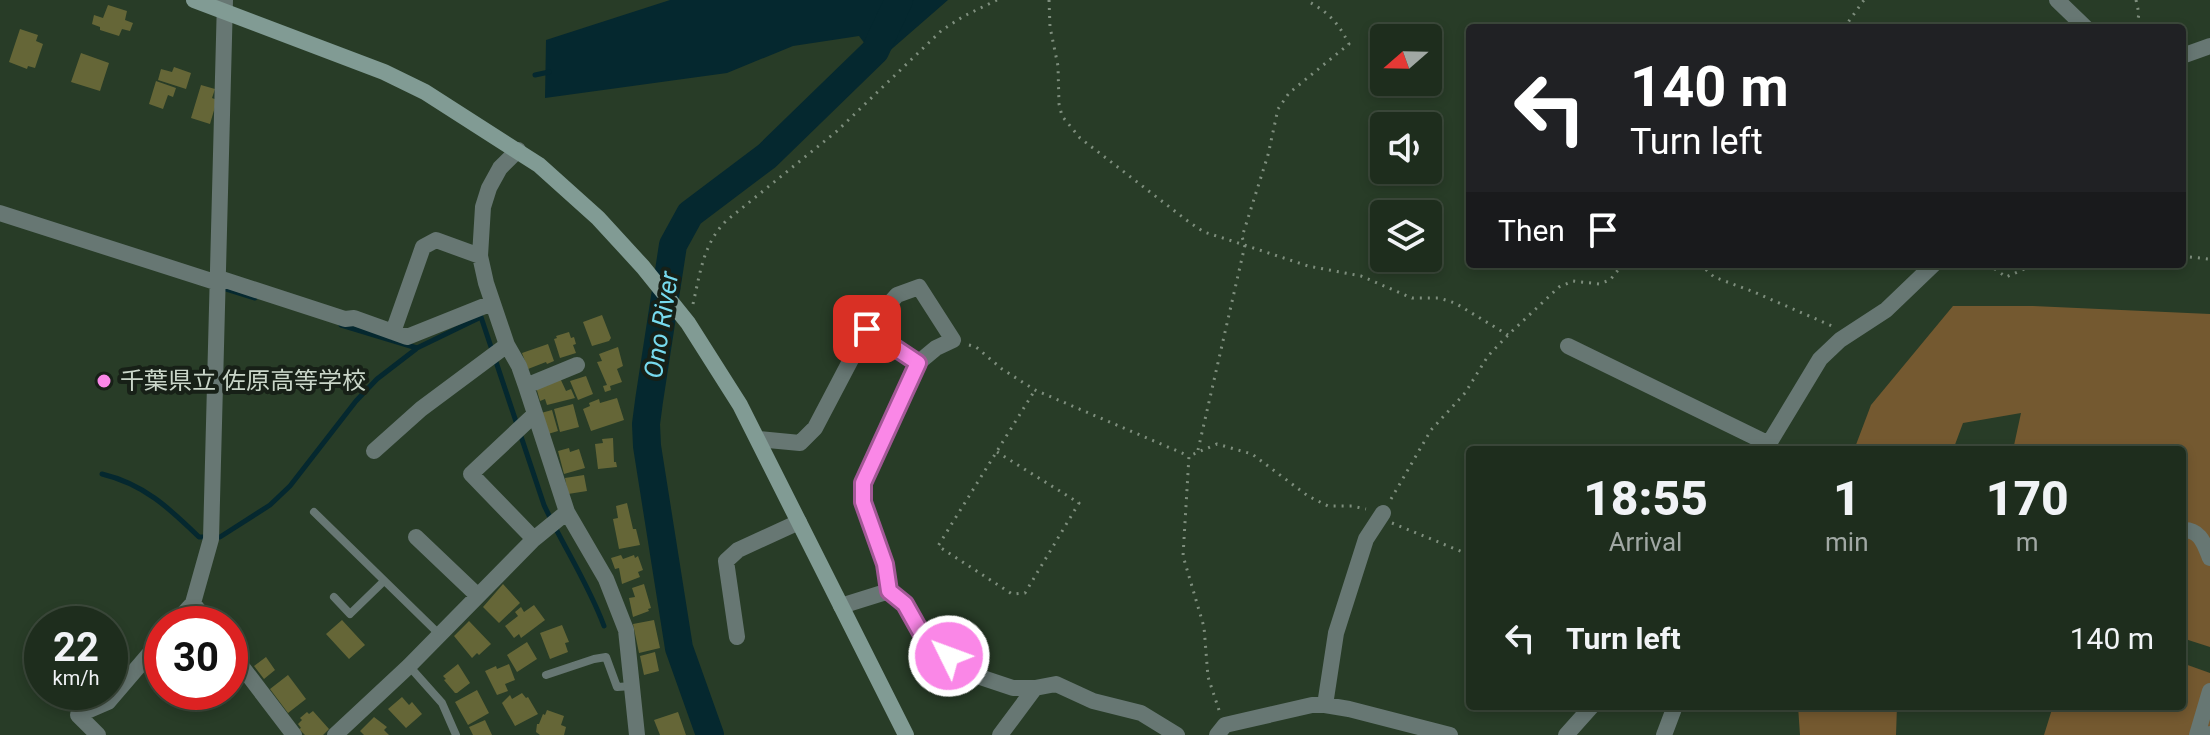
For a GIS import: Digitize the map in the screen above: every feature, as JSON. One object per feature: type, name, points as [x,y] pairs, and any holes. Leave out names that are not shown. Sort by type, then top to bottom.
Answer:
[{"type":"street","points":[[194,0],[225,6],[425,92],[518,150],[579,200],[643,267],[688,323],[734,394],[906,735]]},
{"type":"street","points":[[2057,0],[2082,24]]},
{"type":"street","points":[[190,606],[211,536],[225,6]]},
{"type":"street","points":[[2186,55],[2210,46]]},
{"type":"street","points":[[518,150],[500,168],[489,188],[483,207],[480,256],[492,303],[507,345],[519,366],[535,414],[557,520],[606,579],[626,630],[633,686],[632,733]]},
{"type":"street","points":[[0,213],[218,283],[345,319],[354,318],[407,337],[492,303]]},
{"type":"street","points":[[393,332],[423,247],[436,240],[480,256]]},
{"type":"street","points":[[1768,446],[1820,359],[1840,340],[1886,310],[1930,268]]},
{"type":"street","points":[[758,439],[800,443],[815,428],[867,329],[897,295],[919,287],[953,340],[936,348],[918,363],[863,483],[863,502],[885,564],[889,591],[905,604],[924,638],[974,675],[1013,688],[1056,684],[1093,701],[1141,713],[1177,735]]},
{"type":"street","points":[[867,329],[918,363]]},
{"type":"street","points":[[374,451],[421,409],[507,345]]},
{"type":"street","points":[[1568,346],[1765,446]]},
{"type":"street","points":[[526,386],[577,365]]},
{"type":"street","points":[[534,539],[471,474],[535,414]]},
{"type":"street","points":[[1325,705],[1336,633],[1366,539],[1383,513]]},
{"type":"street","points":[[335,735],[557,520]]},
{"type":"street","points":[[737,637],[726,561],[738,550],[799,522]]},
{"type":"street","points":[[2186,529],[2200,536],[2210,558]]},
{"type":"street","points":[[416,537],[478,596]]},
{"type":"street","points":[[841,606],[889,591]]},
{"type":"street","points":[[98,735],[78,715],[108,702],[144,660]]},
{"type":"street","points":[[248,675],[294,735]]},
{"type":"street","points":[[1000,735],[1035,688]]},
{"type":"street","points":[[2197,735],[2210,691]]},
{"type":"street","points":[[1221,730],[1312,705],[1325,705],[1450,735]]},
{"type":"street","points":[[1566,735],[1588,710]]},
{"type":"street","points":[[1664,735],[1673,710]]},
{"type":"lane","points":[[314,512],[440,635]]},
{"type":"lane","points":[[334,597],[350,614],[384,581]]},
{"type":"lane","points":[[546,675],[606,657],[617,687],[633,686]]},
{"type":"lane","points":[[409,666],[442,703],[456,735]]},
{"type":"path","points":[[688,323],[705,253],[714,233],[837,131],[942,30],[997,0]]},
{"type":"path","points":[[1049,0],[1062,116],[1080,138],[1189,222],[1204,232],[1308,266],[1361,276],[1412,298],[1439,298],[1455,303],[1508,335]]},
{"type":"path","points":[[1197,453],[1245,245],[1242,237],[1268,155],[1278,109],[1289,93],[1349,44],[1338,23],[1323,9],[1306,0]]},
{"type":"path","points":[[1847,24],[1864,0]]},
{"type":"path","points":[[2136,0],[2139,14],[2137,24]]},
{"type":"path","points":[[2186,256],[2208,259]]},
{"type":"path","points":[[1383,513],[1431,430],[1465,393],[1488,356],[1508,335],[1559,287],[1573,281],[1599,284],[1610,280],[1620,268]]},
{"type":"path","points":[[1704,268],[1714,277],[1833,327],[1840,340]]},
{"type":"path","points":[[1994,268],[2006,277],[2027,268]]},
{"type":"path","points":[[953,340],[976,347],[1002,369],[1035,390],[1189,456],[1217,444],[1252,454],[1308,496],[1328,506],[1352,506],[1383,513],[1392,523],[1466,553]]},
{"type":"path","points":[[997,452],[1079,503],[1025,593],[1012,594],[938,546],[1035,390]]},
{"type":"path","points":[[1189,456],[1183,556],[1204,627],[1208,677],[1221,730]]},
{"type":"shaded area","points":[[1953,306],[2033,306],[2210,314],[2210,647],[2186,639],[2186,446],[2014,446],[2021,413],[1963,423],[1954,446],[1856,446],[1871,405]]},
{"type":"shaded area","points":[[2186,664],[2210,673],[2210,735],[2044,735],[2052,710],[2186,710]]},
{"type":"shaded area","points":[[1798,710],[1897,710],[1896,735],[1800,735]]},
{"type":"water","points":[[670,0],[948,0],[878,61],[859,36],[793,46],[727,73],[545,98],[546,40]]},
{"type":"building","points":[[108,5],[127,11],[125,20],[133,23],[130,31],[122,29],[119,36],[92,24],[94,15],[103,18]]},
{"type":"building","points":[[20,29],[38,35],[36,41],[43,44],[35,68],[28,66],[27,69],[9,62]]},
{"type":"building","points":[[81,53],[109,63],[100,91],[71,82]]},
{"type":"building","points":[[174,67],[191,73],[186,89],[158,80],[161,69],[172,72]]},
{"type":"building","points":[[156,81],[176,88],[173,97],[168,95],[163,109],[149,104]]},
{"type":"building","points":[[201,85],[215,89],[212,98],[217,100],[210,124],[191,118]]},
{"type":"building","points":[[602,315],[611,338],[592,346],[583,322]]},
{"type":"building","points":[[569,332],[571,338],[574,337],[576,353],[560,358],[554,339]]},
{"type":"building","points":[[548,344],[554,361],[528,369],[522,353]]},
{"type":"building","points":[[618,347],[623,366],[617,369],[622,382],[610,386],[611,390],[605,392],[603,386],[607,385],[597,362],[602,361],[599,354]]},
{"type":"building","points":[[586,376],[593,394],[578,400],[570,381]]},
{"type":"building","points":[[560,378],[566,391],[571,389],[575,398],[547,405],[545,399],[540,401],[536,387]]},
{"type":"building","points":[[617,398],[624,420],[591,431],[583,409],[599,399],[600,403]]},
{"type":"building","points":[[573,404],[579,427],[560,432],[554,409]]},
{"type":"building","points":[[552,410],[558,431],[548,434],[541,413]]},
{"type":"building","points":[[613,438],[617,467],[598,469],[595,444],[603,443],[602,439]]},
{"type":"building","points":[[569,448],[570,452],[579,449],[585,468],[564,474],[558,451]]},
{"type":"building","points":[[584,475],[587,491],[568,494],[565,478]]},
{"type":"building","points":[[627,503],[640,545],[619,549],[613,519],[618,518],[616,506]]},
{"type":"building","points":[[621,555],[623,559],[638,556],[643,570],[638,572],[640,577],[622,584],[619,568],[615,569],[611,558]]},
{"type":"building","points":[[503,584],[520,603],[499,623],[483,607]]},
{"type":"building","points":[[644,584],[651,608],[633,617],[629,598],[635,597],[632,588]]},
{"type":"building","points":[[534,605],[545,620],[521,638],[519,634],[514,638],[505,626],[518,616],[515,612],[521,607],[524,612]]},
{"type":"building","points":[[342,620],[365,645],[349,659],[326,634]]},
{"type":"building","points":[[654,620],[660,648],[639,653],[633,624]]},
{"type":"building","points":[[469,621],[491,644],[472,658],[454,636]]},
{"type":"building","points":[[562,625],[569,642],[565,643],[568,652],[550,659],[540,633]]},
{"type":"building","points":[[527,642],[537,659],[517,672],[507,655]]},
{"type":"building","points":[[655,652],[659,671],[644,675],[640,656]]},
{"type":"building","points":[[266,657],[275,670],[264,679],[254,666]]},
{"type":"building","points":[[458,664],[470,683],[455,693],[443,676]]},
{"type":"building","points":[[509,664],[515,680],[505,684],[508,691],[497,695],[485,671]]},
{"type":"building","points":[[288,675],[306,699],[288,713],[270,689]]},
{"type":"building","points":[[477,690],[489,713],[468,725],[455,702]]},
{"type":"building","points":[[522,693],[538,714],[515,726],[502,703],[510,695],[512,699]]},
{"type":"building","points":[[402,697],[409,705],[412,702],[422,714],[406,728],[388,709]]},
{"type":"building","points":[[547,710],[564,716],[561,725],[566,727],[564,735],[540,735],[536,732],[537,724]]},
{"type":"building","points":[[313,711],[329,729],[323,735],[305,735],[299,729],[300,718]]},
{"type":"building","points":[[678,712],[686,735],[660,735],[654,720]]},
{"type":"building","points":[[374,717],[387,727],[384,730],[389,735],[364,735],[360,731]]},
{"type":"building","points":[[485,720],[492,735],[473,735],[469,727]]},
{"type":"waterway","name":"Ono River","points":[[710,735],[679,648],[647,446],[646,424],[673,245],[690,214],[767,156],[875,51],[899,0]]},
{"type":"waterway","points":[[535,75],[549,72]]},
{"type":"waterway","points":[[223,288],[255,298]]},
{"type":"waterway","points":[[341,325],[417,348],[481,317],[544,505],[604,626]]},
{"type":"waterway","points":[[102,474],[143,491],[199,537],[220,537],[270,505],[290,486],[356,401],[377,379],[416,349]]},
{"type":"place","name":"千葉県立 佐原高等学校","points":[[104,381]]},
{"type":"route","points":[[867,329],[918,363],[863,483],[863,502],[885,564],[889,591],[905,604],[924,638],[949,656]]}]
